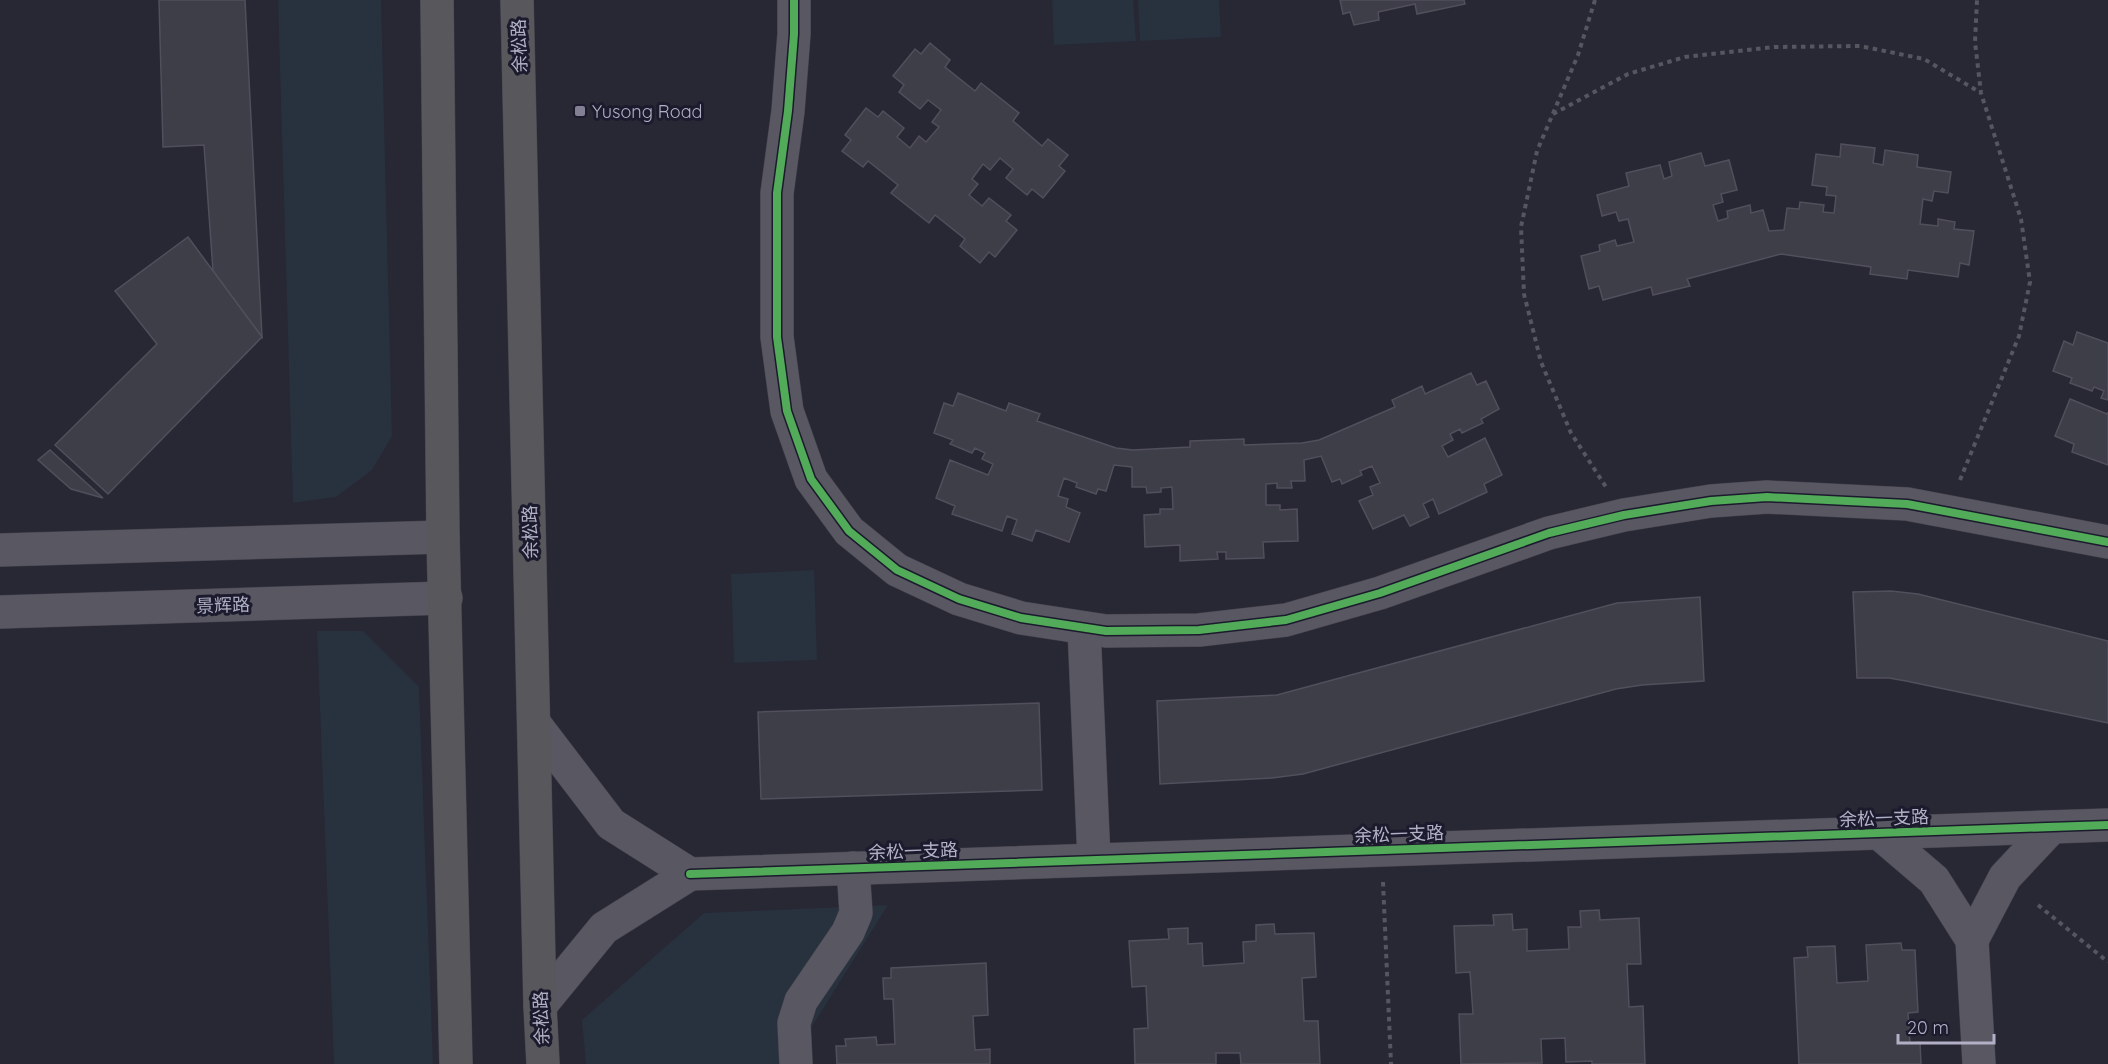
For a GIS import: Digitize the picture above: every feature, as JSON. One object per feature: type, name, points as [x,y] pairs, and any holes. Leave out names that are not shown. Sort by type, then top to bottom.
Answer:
[{"type":"highway","points":[[437,0],[443,537],[456,1064]]},
{"type":"highway","name":"余松路","points":[[517,0],[543,1064]]},
{"type":"street","points":[[794,0],[794,34],[788,111],[777,193],[777,337],[787,411],[811,479],[849,531],[897,570],[959,599],[1021,618],[1106,631],[1199,630],[1287,620],[1380,593],[1549,533],[1624,515],[1711,501],[1767,497],[1907,504],[2108,542]]},
{"type":"street","points":[[0,550],[443,537]]},
{"type":"street","name":"景辉路","points":[[0,612],[446,598]]},
{"type":"street","points":[[1084,628],[1094,860]]},
{"type":"street","points":[[534,723],[611,824],[690,874],[604,928],[540,1006]]},
{"type":"street","name":"余松一支路","points":[[690,874],[2108,825]]},
{"type":"street","points":[[1972,940],[2004,877],[2052,827]]},
{"type":"street","points":[[1879,833],[1934,880],[1972,940],[1979,1064]]},
{"type":"street","points":[[796,1064],[794,1023],[801,1001],[848,932],[856,913],[853,868]]},
{"type":"path","points":[[1595,0],[1578,55],[1537,151],[1521,227],[1524,294],[1541,362],[1571,433],[1624,515]]},
{"type":"path","points":[[1947,512],[2019,336],[2030,282],[2020,219],[1981,93],[1975,42],[1977,0]]},
{"type":"path","points":[[1553,114],[1628,74],[1685,57],[1774,47],[1860,46],[1924,59],[1981,93]]},
{"type":"path","points":[[1381,850],[1392,1064]]},
{"type":"path","points":[[2038,905],[2108,962]]},
{"type":"shaded area","points":[[278,0],[381,0],[392,436],[372,470],[336,497],[293,503]]},
{"type":"shaded area","points":[[1052,0],[1133,0],[1136,41],[1054,45]]},
{"type":"shaded area","points":[[1138,0],[1219,0],[1221,37],[1140,41]]},
{"type":"shaded area","points":[[814,570],[817,660],[734,663],[731,574]]},
{"type":"shaded area","points":[[317,631],[363,631],[419,687],[433,1064],[334,1064]]},
{"type":"shaded area","points":[[888,905],[811,1028],[813,1064],[586,1064],[582,1020],[704,913]]},
{"type":"building","points":[[159,0],[245,0],[262,337],[213,271],[204,145],[163,147]]},
{"type":"building","points":[[1340,0],[1464,0],[1465,4],[1417,14],[1415,4],[1378,12],[1379,20],[1354,25],[1350,12],[1343,14]]},
{"type":"building","points":[[930,43],[950,60],[945,67],[975,91],[981,83],[1019,113],[1013,121],[1042,146],[1048,139],[1068,155],[1059,166],[1065,171],[1043,198],[1032,189],[1027,195],[1006,178],[1013,169],[1000,158],[990,170],[983,164],[972,179],[978,184],[969,195],[982,206],[989,198],[1011,215],[1006,221],[1017,230],[995,257],[989,252],[980,263],[960,246],[965,239],[935,215],[929,223],[891,193],[898,185],[868,161],[863,167],[842,151],[851,140],[845,135],[866,108],[878,117],[883,111],[904,128],[897,137],[910,148],[919,136],[926,142],[939,127],[932,122],[941,110],[928,100],[920,109],[899,92],[904,85],[893,76],[915,49],[921,54]]},
{"type":"building","points":[[1841,144],[1875,148],[1873,163],[1883,165],[1885,150],[1918,155],[1917,167],[1951,172],[1948,193],[1934,191],[1932,201],[1923,199],[1920,224],[1938,226],[1938,219],[1955,222],[1954,229],[1974,231],[1969,265],[1960,263],[1958,277],[1908,270],[1907,279],[1870,274],[1871,267],[1781,254],[1687,279],[1690,286],[1653,295],[1651,287],[1603,300],[1599,286],[1589,289],[1581,256],[1600,251],[1599,245],[1615,240],[1617,246],[1634,242],[1628,219],[1619,221],[1616,212],[1602,216],[1597,195],[1629,186],[1626,173],[1660,165],[1664,179],[1672,176],[1669,162],[1701,153],[1705,166],[1729,160],[1737,190],[1721,194],[1723,202],[1713,205],[1718,221],[1728,218],[1727,211],[1750,205],[1751,213],[1763,210],[1769,231],[1784,230],[1787,208],[1799,209],[1800,202],[1824,205],[1823,212],[1834,213],[1836,196],[1826,195],[1827,187],[1812,185],[1816,154],[1840,157]]},
{"type":"building","points":[[188,237],[262,337],[108,494],[55,445],[157,344],[115,291]]},
{"type":"building","points":[[2077,332],[2108,343],[2108,400],[2101,398],[2104,391],[2094,387],[2092,391],[2070,383],[2072,378],[2053,371],[2064,341],[2073,345]]},
{"type":"building","points":[[1471,373],[1477,385],[1486,381],[1499,409],[1481,419],[1483,423],[1462,433],[1460,429],[1450,434],[1453,440],[1442,446],[1448,457],[1485,438],[1502,475],[1484,484],[1487,492],[1439,514],[1433,499],[1423,504],[1429,517],[1410,526],[1404,515],[1373,529],[1359,501],[1373,495],[1370,487],[1380,483],[1372,466],[1360,471],[1362,475],[1342,484],[1340,479],[1332,482],[1321,456],[1304,460],[1305,481],[1291,481],[1292,488],[1277,488],[1277,483],[1266,484],[1266,505],[1280,505],[1280,510],[1297,509],[1298,541],[1263,542],[1264,558],[1226,559],[1226,552],[1217,552],[1218,559],[1180,561],[1180,545],[1145,547],[1144,515],[1160,514],[1160,509],[1173,509],[1172,487],[1161,488],[1161,492],[1147,493],[1146,487],[1132,487],[1132,467],[1114,465],[1106,491],[1098,489],[1096,494],[1076,487],[1077,483],[1064,478],[1058,496],[1068,499],[1066,507],[1080,513],[1069,542],[1036,530],[1032,541],[1012,534],[1017,520],[1007,516],[1002,531],[952,514],[955,506],[936,498],[950,460],[988,475],[993,464],[982,459],[985,453],[975,448],[972,453],[950,444],[953,440],[934,433],[944,403],[953,406],[958,393],[1006,411],[1009,403],[1040,414],[1037,421],[1116,448],[1133,450],[1190,447],[1190,441],[1244,439],[1244,445],[1302,443],[1319,440],[1395,407],[1392,400],[1422,386],[1425,394]]},
{"type":"building","points":[[2070,399],[2107,414],[2108,412],[2108,465],[2072,452],[2074,444],[2055,436]]},
{"type":"building","points":[[50,450],[103,498],[71,489],[38,460]]},
{"type":"building","points":[[1891,591],[1918,594],[2108,641],[2108,723],[1906,681],[1889,678],[1857,678],[1853,592]]},
{"type":"building","points":[[1700,597],[1704,681],[1616,689],[1303,774],[1272,778],[1160,784],[1157,701],[1277,695],[1617,603]]},
{"type":"building","points":[[1039,703],[1042,790],[761,799],[758,712]]},
{"type":"building","points":[[1599,910],[1600,920],[1639,918],[1641,964],[1627,964],[1629,1007],[1643,1006],[1645,1064],[1566,1062],[1565,1038],[1541,1039],[1542,1063],[1461,1064],[1459,1014],[1473,1014],[1470,972],[1456,973],[1454,926],[1494,925],[1493,915],[1512,914],[1513,930],[1527,929],[1527,951],[1569,949],[1568,927],[1581,927],[1580,911]]},
{"type":"building","points":[[1274,924],[1275,934],[1314,933],[1316,977],[1302,978],[1304,1021],[1318,1021],[1320,1064],[1241,1064],[1240,1053],[1216,1053],[1216,1064],[1135,1064],[1134,1029],[1148,1028],[1146,986],[1132,987],[1129,941],[1169,939],[1168,929],[1188,928],[1188,944],[1202,943],[1203,966],[1244,963],[1243,942],[1256,941],[1256,925]]},
{"type":"building","points":[[1901,943],[1902,950],[1915,950],[1918,1012],[1908,1013],[1910,1043],[1920,1042],[1921,1064],[1799,1064],[1794,958],[1808,957],[1807,947],[1835,946],[1837,983],[1868,981],[1866,945]]},
{"type":"building","points":[[986,963],[988,1015],[973,1016],[975,1050],[990,1049],[990,1064],[837,1064],[836,1046],[846,1046],[845,1039],[876,1037],[877,1045],[895,1044],[893,999],[884,999],[883,978],[891,978],[891,968]]},
{"type":"cycle path","points":[[794,0],[794,34],[788,111],[777,193],[777,337],[787,411],[811,479],[849,531],[897,570],[959,599],[1021,618],[1106,631],[1199,630],[1286,620],[1380,593],[1549,533],[1624,515],[1711,501],[1767,497],[1907,504],[2108,542]]},
{"type":"cycle path","points":[[690,874],[2108,825]]},
{"type":"place","name":"Yusong Road","points":[[580,111]]}]
